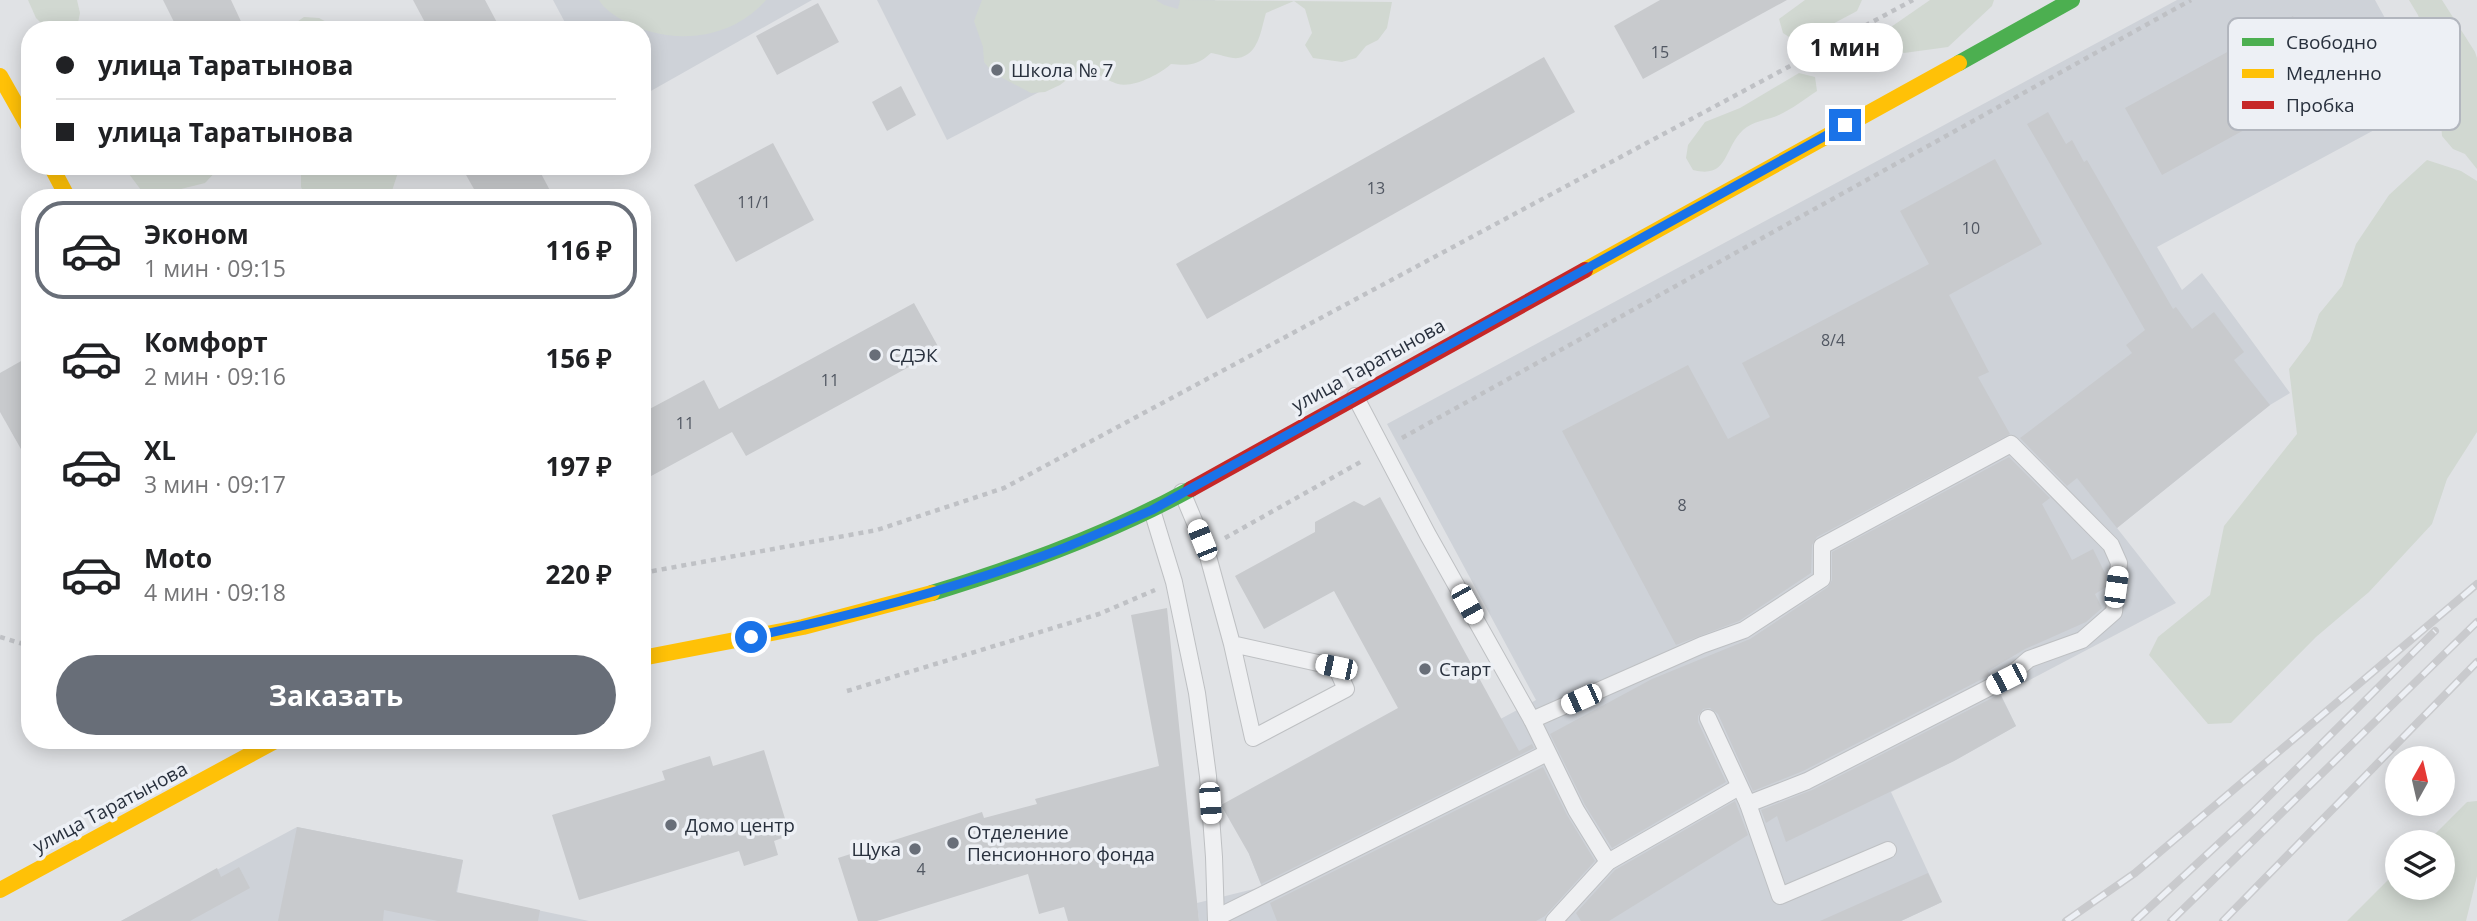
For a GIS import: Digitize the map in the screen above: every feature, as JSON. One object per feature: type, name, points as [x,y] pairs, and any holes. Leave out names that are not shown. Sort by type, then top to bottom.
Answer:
[{"type":"street","name":"улица Таратынова","points":[[651,656],[724,644],[827,621],[946,588],[1063,548],[1152,510],[2071,0]]},
{"type":"street","points":[[0,76],[21,113]]},
{"type":"street","name":"улица Таратынова","points":[[0,890],[260,749]]},
{"type":"lane","points":[[1355,396],[1428,535],[1532,720],[1576,810],[1608,862]]},
{"type":"lane","points":[[1532,720],[1702,645],[1744,630],[1822,579],[1822,546],[2011,444],[2111,545],[2119,564],[2114,612],[2082,640],[2029,659],[2006,679],[1807,781],[1748,804]]},
{"type":"lane","points":[[1182,492],[1206,549],[1232,644],[1253,738],[1346,689],[1336,667],[1232,644]]},
{"type":"lane","points":[[1152,510],[1174,582],[1197,692],[1208,776],[1216,920],[1547,753]]},
{"type":"lane","points":[[1708,718],[1748,804],[1780,896],[1888,850]]},
{"type":"lane","points":[[1553,921],[1608,862],[1739,787]]},
{"type":"path","points":[[651,571],[877,530],[1004,488],[1913,0]]},
{"type":"path","points":[[1206,549],[2190,0]]},
{"type":"path","points":[[847,691],[1099,614],[1174,582]]},
{"type":"path","points":[[0,637],[21,643]]},
{"type":"shaded area","points":[[28,0],[77,0],[80,13],[78,21],[39,21]]},
{"type":"shaded area","points":[[553,0],[812,0],[651,91],[651,21],[564,21]]},
{"type":"shaded area","points":[[599,0],[766,0],[735,24],[699,35],[680,36],[651,31],[651,21],[624,21]]},
{"type":"shaded area","name":"Школа № 7","points":[[877,0],[1216,0],[947,140]]},
{"type":"shaded area","points":[[982,0],[1156,0],[1178,9],[1180,0],[1294,1],[1266,13],[1255,47],[1245,56],[1235,58],[1211,53],[1197,62],[1188,65],[1171,64],[1146,79],[1124,85],[1081,69],[1060,85],[1045,92],[1031,93],[993,73],[984,62],[983,47],[974,21]]},
{"type":"shaded area","points":[[1805,0],[1862,0],[1857,11],[1795,41],[1783,33],[1779,19]]},
{"type":"shaded area","points":[[1930,0],[1994,0],[1992,6],[1948,47],[1904,53],[1891,48],[1878,36]]},
{"type":"shaded area","points":[[2177,0],[2375,0],[2385,18],[2228,18],[2228,130],[2374,130],[2157,247],[2182,290],[2202,273],[2290,393],[2270,405],[2117,528],[2176,603],[2001,695],[2016,726],[1891,792],[1942,902],[1901,921],[1199,921],[1197,903],[1262,887],[1249,854],[1536,700],[1387,424]]},
{"type":"shaded area","points":[[2409,0],[2442,0],[2453,18],[2419,18]]},
{"type":"shaded area","points":[[1294,1],[1392,2],[1387,28],[1378,40],[1366,46],[1356,58],[1342,62],[1313,58],[1305,45],[1312,33],[1305,9]]},
{"type":"shaded area","points":[[304,17],[324,21],[298,21]]},
{"type":"shaded area","points":[[2460,28],[2477,58],[2477,169],[2465,154],[2453,149],[2442,136],[2442,130],[2460,130]]},
{"type":"shaded area","points":[[1799,73],[1815,77],[1817,91],[1784,113],[1743,130],[1724,160],[1713,170],[1693,170],[1686,158],[1688,145],[1705,122],[1740,108]]},
{"type":"shaded area","points":[[2427,160],[2461,171],[2477,181],[2477,432],[2447,479],[2432,524],[2369,592],[2316,637],[2231,723],[2208,724],[2149,655],[2158,637],[2210,595],[2224,526],[2297,434],[2289,369],[2310,341],[2319,314],[2342,286],[2356,244],[2389,195]]},
{"type":"shaded area","points":[[130,175],[213,175],[205,183],[181,189],[140,189]]},
{"type":"shaded area","points":[[301,175],[397,175],[393,189],[301,187]]},
{"type":"shaded area","points":[[2477,801],[2477,876],[2466,921],[2347,921],[2385,883],[2385,900],[2455,900],[2455,830],[2439,830],[2467,802]]},
{"type":"shaded area","points":[[297,827],[463,860],[457,893],[589,921],[121,921]]},
{"type":"building","points":[[163,0],[231,0],[241,21],[174,21]]},
{"type":"building","points":[[413,0],[485,0],[496,21],[424,21]]},
{"type":"building","points":[[1660,0],[1787,0],[1643,79],[1614,26]]},
{"type":"building","points":[[818,3],[839,42],[777,75],[756,36]]},
{"type":"building","points":[[2228,52],[2228,130],[2244,130],[2162,175],[2125,108]]},
{"type":"building","points":[[1544,57],[1575,112],[1207,319],[1176,264]]},
{"type":"building","points":[[901,86],[916,115],[887,131],[872,102]]},
{"type":"building","points":[[2048,112],[2066,144],[2072,140],[2084,162],[2087,160],[2173,309],[2176,307],[2192,329],[2214,312],[2244,352],[2234,360],[2270,405],[2117,528],[2077,478],[2067,486],[2020,438],[2132,353],[2126,345],[2145,330],[2027,124]]},
{"type":"building","points":[[773,143],[814,220],[736,262],[694,185]]},
{"type":"building","points":[[1995,159],[2042,244],[1949,295],[1989,372],[1978,377],[2010,434],[1817,537],[1812,545],[1811,573],[1739,621],[1676,645],[1562,431],[1688,365],[1728,439],[1770,417],[1742,363],[1929,264],[1900,211]]},
{"type":"building","points":[[466,175],[542,175],[549,189],[474,189]]},
{"type":"building","points":[[914,303],[940,350],[746,456],[732,432],[651,476],[651,408],[704,380],[719,409]]},
{"type":"building","points":[[21,361],[21,449],[0,412],[0,373]]},
{"type":"building","points":[[2009,457],[2050,498],[2042,504],[2072,560],[2093,549],[2107,577],[2106,587],[2095,594],[2102,608],[2086,622],[2025,649],[1988,671],[1990,675],[1803,771],[1753,791],[1718,714],[1710,708],[1703,709],[1698,716],[1698,722],[1726,782],[1612,848],[1585,805],[1550,734],[1652,679],[1750,639],[1828,587],[1832,580],[1832,552]]},
{"type":"building","name":"Старт","points":[[1380,497],[1519,751],[1532,744],[1534,748],[1261,884],[1249,854],[1221,805],[1398,708],[1334,591],[1264,629],[1235,576],[1315,532],[1315,522],[1354,501],[1364,506]]},
{"type":"building","points":[[1167,608],[1199,921],[1068,921],[1064,907],[1039,914],[1028,874],[877,921],[858,921],[838,858],[982,812],[984,818],[1037,804],[1035,799],[1159,766],[1131,615]]},
{"type":"building","points":[[2000,694],[2016,726],[1954,761],[1786,842],[1777,816],[1766,823],[1761,810],[1812,790]]},
{"type":"building","name":"Домо центр","points":[[764,750],[790,835],[774,841],[778,855],[744,866],[739,851],[579,900],[552,815],[665,780],[662,771],[710,756],[713,766]]},
{"type":"building","points":[[1543,767],[1567,815],[1595,861],[1545,916],[1536,921],[1277,921],[1270,903]]},
{"type":"building","points":[[1735,801],[1748,835],[1609,921],[1581,921],[1576,913],[1615,870]]},
{"type":"building","points":[[297,827],[463,860],[456,892],[540,910],[538,921],[438,921],[384,910],[383,921],[278,921]]},
{"type":"building","points":[[239,867],[250,888],[190,921],[121,921],[217,868],[221,877]]},
{"type":"building","points":[[1928,873],[1942,902],[1901,921],[1820,921]]},
{"type":"railway","points":[[2066,921],[2135,873],[2477,584]]},
{"type":"railway","points":[[2171,921],[2477,622]]},
{"type":"railway","points":[[2135,921],[2253,812],[2435,631]]},
{"type":"railway","points":[[2223,921],[2477,662]]},
{"type":"traffic: fast","points":[[1959,63],[2072,0]]},
{"type":"traffic: fast","points":[[932,593],[1064,548],[1191,489]]},
{"type":"traffic: slow","points":[[1585,270],[1959,63]]},
{"type":"traffic: slow","points":[[0,76],[21,113]]},
{"type":"traffic: slow","points":[[56,175],[63,189]]},
{"type":"traffic: slow","points":[[651,656],[803,627],[932,593]]},
{"type":"traffic: slow","points":[[0,890],[260,749]]},
{"type":"traffic: jam","points":[[1191,489],[1585,270]]},
{"type":"place","name":"Школа № 7","points":[[997,70]]},
{"type":"place","name":"СДЭК","points":[[875,355]]},
{"type":"place","name":"Старт","points":[[1425,669]]},
{"type":"place","name":"Домо центр","points":[[671,825]]},
{"type":"place","name":"Отделение Пенсионного фонда","points":[[953,843]]},
{"type":"place","name":"Щука","points":[[915,849]]},
{"type":"route","points":[[751,637],[827,621],[946,588],[1063,548],[1152,510],[1845,125]]}]
